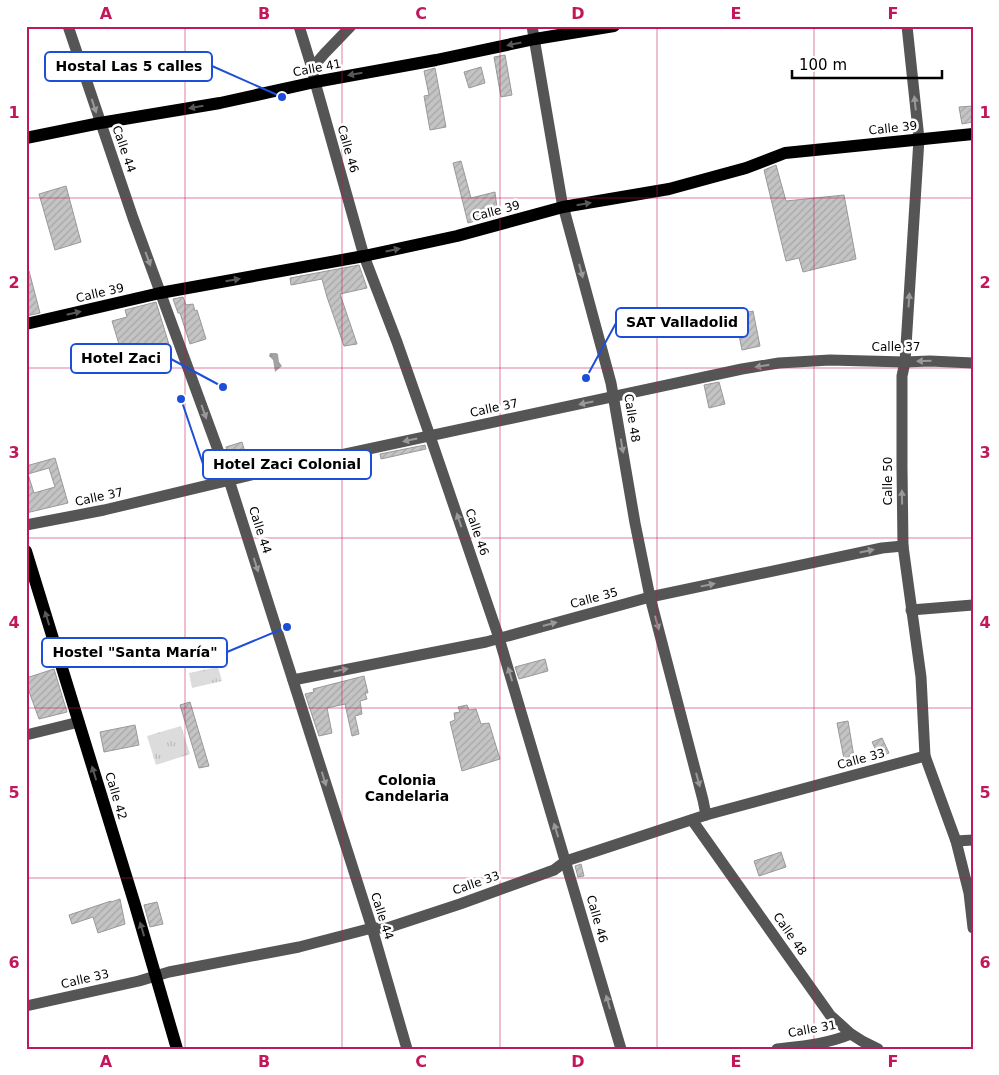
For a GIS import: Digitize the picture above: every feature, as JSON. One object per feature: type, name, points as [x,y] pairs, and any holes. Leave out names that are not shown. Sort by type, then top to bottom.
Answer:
[{"type":"main road","name":"Calle 41","points":[[26,138],[100,123],[220,103],[315,82],[614,26]]},
{"type":"main road","name":"Calle 39","points":[[26,324],[160,293],[364,256],[457,236],[564,207],[669,189],[746,168],[785,153],[973,134]]},
{"type":"main road","name":"Calle 42","points":[[26,551],[135,905],[177,1049]]},
{"type":"street","name":"Calle 44","points":[[68,26],[160,293],[229,480],[372,928],[407,1049]]},
{"type":"street","name":"Calle 46","points":[[299,26],[364,256],[397,342],[499,638],[621,1049]]},
{"type":"street","points":[[312,68],[351,26]]},
{"type":"street","name":"Calle 48","points":[[532,26],[564,207],[614,396],[634,523],[650,597],[706,815]]},
{"type":"street","name":"Calle 50","points":[[907,26],[919,139],[905,362],[902,376],[902,546],[921,677],[925,756],[956,841],[969,893],[973,928]]},
{"type":"street","name":"Calle 37","points":[[26,525],[104,510],[229,480],[742,369],[779,363],[830,360],[973,362]]},
{"type":"street","name":"Calle 35","points":[[293,680],[486,642],[650,597],[882,548],[902,546]]},
{"type":"street","points":[[911,610],[973,605]]},
{"type":"street","points":[[26,735],[79,722]]},
{"type":"street","name":"Calle 33","points":[[26,1006],[155,976],[298,947],[372,928],[387,928],[554,870],[566,861],[706,815],[925,756]]},
{"type":"street","name":"Calle 48","points":[[692,820],[830,1014],[851,1034],[878,1049]]},
{"type":"street","points":[[956,841],[973,840]]},
{"type":"street","name":"Calle 31","points":[[777,1049],[836,1040],[851,1034]]},
{"type":"green space","points":[[218,667],[222,681],[192,688],[189,673]]},
{"type":"green space","points":[[181,726],[190,754],[156,765],[147,736]]},
{"type":"water","points":[[270,353],[278,354],[279,362],[282,366],[275,372],[273,360],[269,356]]},
{"type":"building","points":[[505,55],[512,95],[501,97],[494,57]]},
{"type":"building","points":[[481,67],[485,83],[469,88],[464,72]]},
{"type":"building","points":[[435,68],[446,127],[430,130],[424,96],[429,95],[424,71]]},
{"type":"building","points":[[973,106],[973,122],[962,124],[959,107]]},
{"type":"building","points":[[461,161],[471,198],[495,192],[498,216],[468,223],[453,163]]},
{"type":"building","points":[[776,165],[786,201],[844,195],[856,259],[803,272],[799,258],[786,261],[764,170]]},
{"type":"building","points":[[66,186],[81,242],[55,250],[39,194]]},
{"type":"building","points":[[359,265],[367,288],[340,294],[357,344],[344,346],[322,279],[291,285],[290,278]]},
{"type":"building","points":[[29,271],[40,313],[26,316],[26,272]]},
{"type":"building","points":[[183,297],[186,305],[193,304],[195,311],[197,310],[206,339],[190,344],[180,313],[178,313],[173,299]]},
{"type":"building","points":[[156,302],[171,351],[125,364],[112,321],[127,317],[125,310]]},
{"type":"building","points":[[753,311],[760,346],[742,350],[735,315]]},
{"type":"building","points":[[719,382],[725,404],[709,408],[704,385]]},
{"type":"building","points":[[242,442],[248,462],[232,467],[226,447]]},
{"type":"building","points":[[425,445],[426,449],[381,459],[380,454]]},
{"type":"building","points":[[55,458],[68,503],[26,513],[26,466]],"holes":[[[49,468],[55,487],[34,493],[28,474]]]},
{"type":"building","points":[[545,659],[548,671],[519,679],[515,667]]},
{"type":"building","points":[[54,669],[67,712],[39,719],[26,683],[26,678]]},
{"type":"building","points":[[364,676],[368,693],[365,693],[367,699],[360,701],[362,714],[355,716],[359,734],[352,736],[345,704],[327,708],[332,733],[319,736],[305,694],[314,692],[313,689]]},
{"type":"building","points":[[190,702],[209,766],[199,768],[180,705]]},
{"type":"building","points":[[467,705],[469,710],[476,709],[481,724],[489,723],[500,759],[462,771],[450,722],[455,720],[454,713],[460,712],[458,707]]},
{"type":"building","points":[[848,721],[854,757],[844,759],[837,723]]},
{"type":"building","points":[[135,725],[139,745],[104,752],[100,732]]},
{"type":"building","points":[[882,738],[889,753],[879,757],[872,742]]},
{"type":"building","points":[[781,852],[786,867],[759,876],[754,861]]},
{"type":"building","points":[[581,864],[584,876],[578,877],[575,866]]},
{"type":"building","points":[[120,899],[125,924],[98,933],[93,917],[72,924],[69,915]]},
{"type":"building","points":[[157,902],[163,924],[150,927],[144,905]]},
{"type":"place","name":"Hostal Las 5 calles","points":[[282,97]]},
{"type":"place","name":"SAT Valladolid","points":[[586,378]]},
{"type":"place","name":"Hotel Zaci","points":[[223,387]]},
{"type":"place","name":"Hotel Zaci Colonial","points":[[181,399]]},
{"type":"place","name":"Hostel \"Santa María\"","points":[[287,627]]},
{"type":"district","name":"Colonia Candelaria","points":[[407,788]]}]
